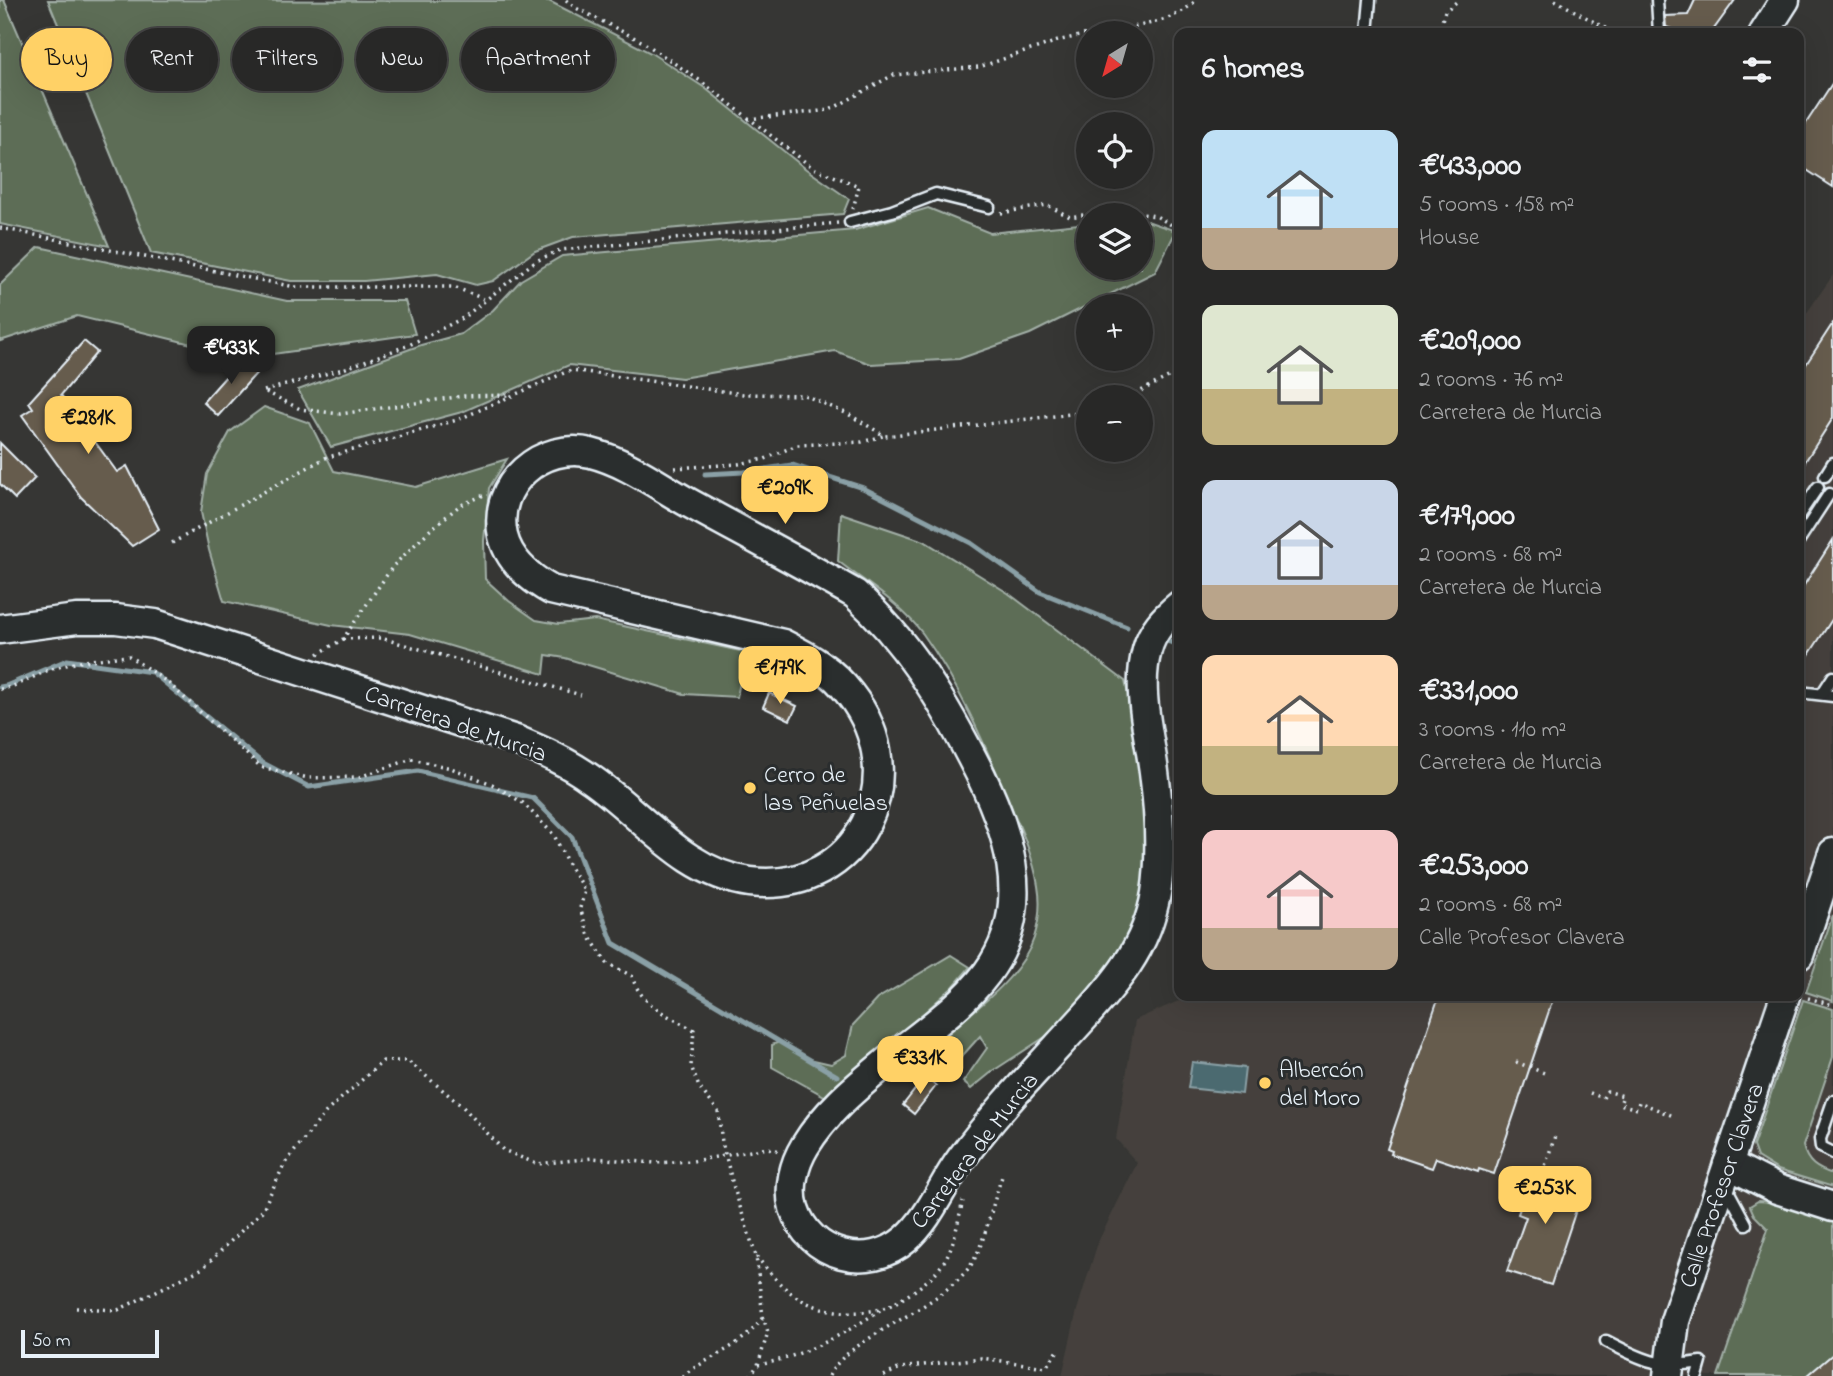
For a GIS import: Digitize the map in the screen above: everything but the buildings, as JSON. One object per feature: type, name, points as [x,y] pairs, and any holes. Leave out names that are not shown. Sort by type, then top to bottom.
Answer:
[{"type":"main road","points":[[1768,28],[1785,0]]},
{"type":"main road","name":"Carretera de Murcia","points":[[0,629],[77,619],[116,619],[155,624],[516,740],[551,755],[592,779],[685,856],[716,872],[749,882],[779,883],[805,878],[826,869],[843,856],[865,825],[874,803],[877,770],[872,737],[852,695],[815,660],[783,644],[551,590],[535,581],[522,569],[503,537],[502,523],[507,496],[521,472],[544,456],[558,452],[591,453],[634,472],[855,594],[883,619],[923,672],[955,725],[1005,830],[1014,884],[1012,916],[1001,947],[988,971],[966,996],[842,1100],[816,1128],[799,1157],[791,1185],[794,1208],[806,1233],[827,1251],[856,1258],[882,1254],[905,1239],[930,1209],[961,1160],[1011,1097],[1127,968],[1141,944],[1156,891],[1159,836],[1155,777],[1143,698],[1145,661],[1152,637],[1164,618],[1174,610]]},
{"type":"main road","points":[[1804,936],[1833,853]]},
{"type":"main road","name":"Calle Profesor Clavera","points":[[1669,1371],[1675,1321],[1725,1173],[1791,1001]]},
{"type":"main road","points":[[1725,1173],[1833,1207]]},
{"type":"lane","points":[[1367,28],[1370,0]]},
{"type":"lane","points":[[1657,0],[1659,28]]},
{"type":"lane","points":[[850,222],[892,211],[936,194],[989,206]]},
{"type":"lane","points":[[1825,476],[1833,463]]},
{"type":"lane","points":[[1804,508],[1818,487]]},
{"type":"lane","points":[[1804,532],[1829,494]]},
{"type":"lane","points":[[1822,694],[1833,677]]},
{"type":"lane","points":[[1804,692],[1833,696]]},
{"type":"lane","points":[[1833,1101],[1821,1139],[1821,1147],[1833,1153]]},
{"type":"lane","points":[[1725,1173],[1746,1224]]},
{"type":"lane","points":[[1606,1341],[1669,1371],[1701,1362],[1697,1376]]},
{"type":"path","points":[[514,395],[464,396],[340,414],[300,409],[264,391],[344,369],[409,345],[463,318],[534,262],[560,250],[850,222],[859,186],[813,168],[702,82],[643,42],[576,8],[566,0]]},
{"type":"path","points":[[1153,21],[1189,8],[1196,0]]},
{"type":"path","points":[[1440,28],[1445,11],[1459,0]]},
{"type":"path","points":[[1555,0],[1605,28]]},
{"type":"path","points":[[748,119],[830,110],[893,75],[979,67],[1076,37]]},
{"type":"path","points":[[989,206],[997,213],[1047,205],[1070,217],[1115,210],[1156,216],[1174,226]]},
{"type":"path","points":[[0,228],[295,287],[454,287],[486,300]]},
{"type":"path","points":[[172,543],[325,458],[457,420],[571,370],[743,394],[804,395],[848,414],[884,436]]},
{"type":"path","points":[[1153,385],[1174,374]]},
{"type":"path","points":[[675,468],[738,464],[765,459],[797,445],[862,442],[884,436],[1076,413]]},
{"type":"path","points":[[307,673],[316,655],[343,639],[393,566],[430,530],[459,506],[484,495],[507,496]]},
{"type":"path","points":[[343,639],[381,638],[581,695]]},
{"type":"path","points":[[0,689],[86,660],[129,656],[167,682],[261,767],[308,778],[359,777],[412,759],[451,768],[492,784],[523,803],[554,835],[585,891],[580,908],[589,936],[607,964],[632,976],[636,988],[651,1005],[694,1030],[691,1066],[699,1087],[718,1111],[722,1142],[733,1185],[756,1256]]},
{"type":"path","points":[[1804,998],[1833,1005]]},
{"type":"path","points":[[76,1308],[118,1310],[203,1268],[262,1211],[285,1163],[326,1112],[383,1061],[408,1061],[463,1107],[503,1150],[537,1164],[592,1158],[655,1163],[693,1161],[768,1148],[799,1157]]},
{"type":"path","points":[[1516,1062],[1547,1074]]},
{"type":"path","points":[[1590,1093],[1603,1098],[1606,1091],[1623,1097],[1620,1104],[1637,1109],[1639,1102],[1673,1116]]},
{"type":"path","points":[[1542,1172],[1555,1136]]},
{"type":"path","points":[[829,1376],[846,1353],[933,1299],[969,1268],[984,1237],[992,1203],[1003,1174]]},
{"type":"path","points":[[758,1365],[784,1360],[804,1351],[863,1322],[882,1309]]},
{"type":"path","points":[[682,1376],[728,1351],[757,1326],[763,1317]]},
{"type":"path","points":[[884,1376],[900,1368],[981,1357],[1046,1367],[1060,1348]]},
{"type":"shaded area","points":[[1833,275],[1833,1376],[1062,1376],[1077,1310],[1098,1242],[1137,1163],[1116,1139],[1135,1020],[1179,1001],[1804,1001],[1804,317]]},
{"type":"green space","points":[[0,0],[4,0],[21,40],[21,91],[43,91],[109,246],[0,224]]},
{"type":"green space","points":[[48,0],[549,1],[602,28],[461,28],[461,91],[615,91],[615,35],[651,53],[705,88],[806,169],[849,199],[843,214],[573,237],[535,251],[493,281],[476,285],[437,274],[364,281],[291,281],[151,253],[85,91],[112,91],[112,28],[59,28]]},
{"type":"green space","points":[[928,208],[990,233],[1076,224],[1076,280],[1139,280],[1111,294],[1076,294],[1076,311],[1030,334],[959,359],[871,364],[835,351],[682,378],[569,365],[462,412],[331,447],[298,390],[421,345],[461,334],[493,310],[521,280],[562,256],[855,230]]},
{"type":"green space","points":[[1153,223],[1174,230],[1153,273]]},
{"type":"green space","points":[[39,247],[287,301],[405,301],[415,334],[273,354],[250,347],[220,351],[77,316],[0,341],[0,285]]},
{"type":"green space","points":[[264,407],[310,423],[334,471],[416,487],[507,459],[489,488],[484,541],[485,579],[509,601],[536,620],[559,624],[595,620],[792,662],[780,689],[741,676],[737,697],[684,694],[565,658],[546,655],[544,674],[410,634],[331,625],[224,601],[201,512],[207,474],[230,432]]},
{"type":"green space","points":[[841,513],[924,541],[1008,593],[1125,681],[1138,739],[1148,818],[1146,868],[1135,931],[1096,986],[1045,1037],[971,1089],[963,1082],[987,1048],[980,1036],[956,1063],[936,1042],[992,996],[1018,968],[1027,953],[1034,938],[1039,912],[1036,874],[1025,840],[969,712],[936,653],[905,613],[838,561]]},
{"type":"green space","points":[[1833,915],[1833,1001],[1806,992]]},
{"type":"green space","points":[[951,955],[970,967],[953,987],[828,1098],[772,1067],[772,1045],[779,1042],[805,1058],[831,1064],[846,1055],[853,1025],[877,999]]},
{"type":"green space","points":[[1803,1001],[1833,1009],[1833,1057],[1803,1146],[1807,1157],[1814,1164],[1833,1174],[1833,1187],[1778,1170],[1757,1157],[1753,1146]]},
{"type":"green space","points":[[1758,1201],[1771,1202],[1833,1222],[1833,1376],[1718,1376],[1768,1229],[1754,1215],[1750,1206]]},
{"type":"water","points":[[1192,1062],[1245,1068],[1242,1094],[1188,1088]]},
{"type":"waterway","points":[[705,474],[792,465],[863,488],[971,543],[1040,592],[1127,627]]},
{"type":"waterway","points":[[1167,641],[1174,643]]},
{"type":"waterway","points":[[0,687],[67,660],[152,672],[261,762],[309,787],[418,771],[533,798],[572,837],[613,943],[837,1076]]},
{"type":"place","name":"Cerro de las Peñuelas","points":[[750,788]]},
{"type":"place","name":"Albercón del Moro","points":[[1265,1083]]}]
